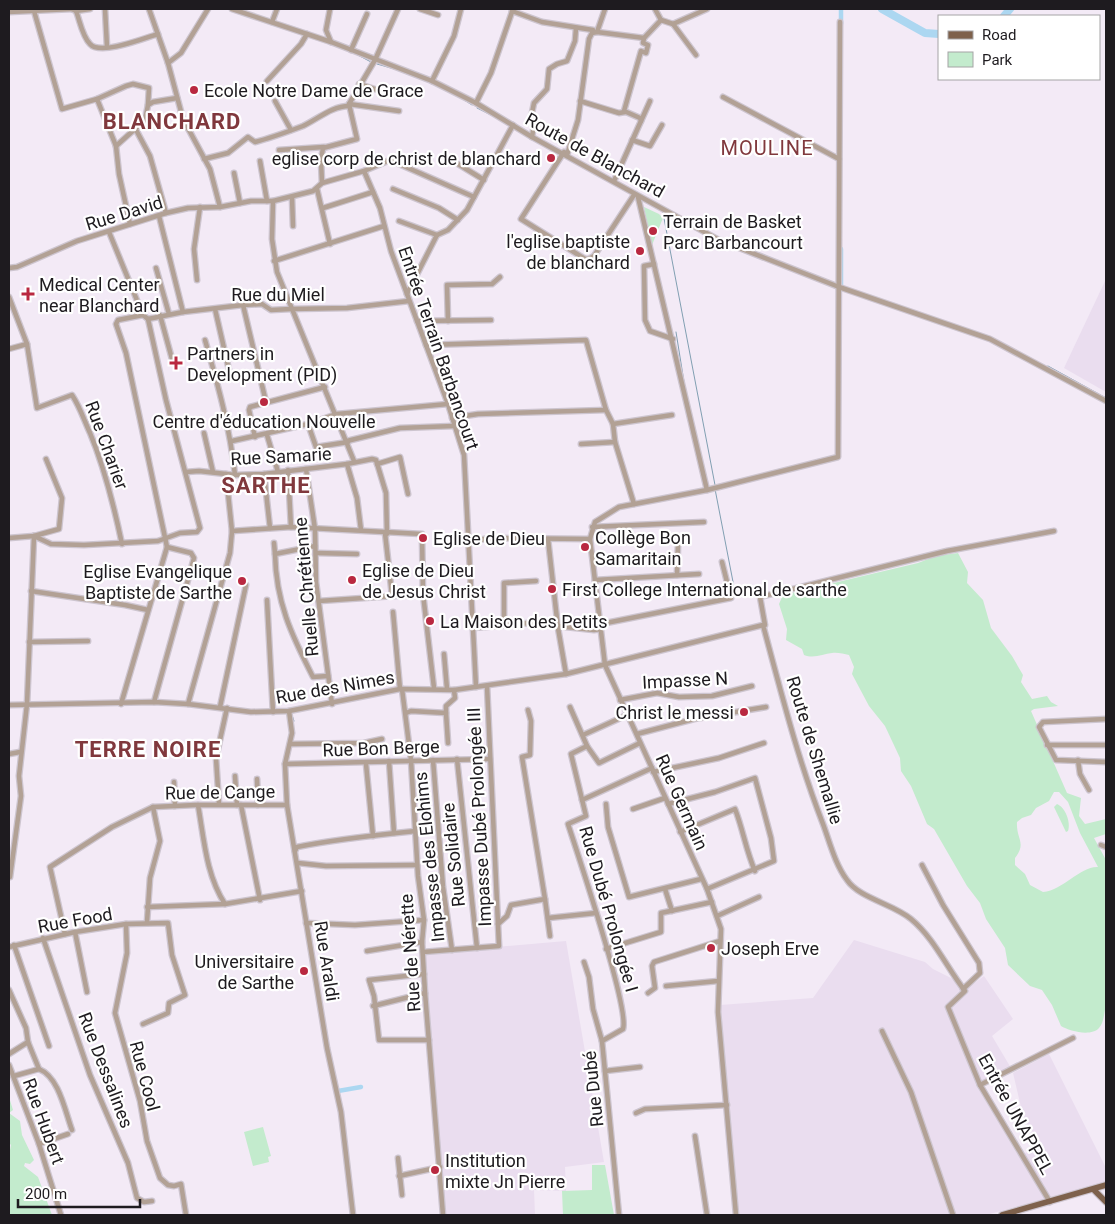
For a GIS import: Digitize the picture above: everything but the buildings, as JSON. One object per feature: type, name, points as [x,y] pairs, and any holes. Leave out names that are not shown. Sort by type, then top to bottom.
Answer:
[{"type":"main road","points":[[1005,1215],[1106,1186]]},
{"type":"main road","points":[[1094,1190],[1106,1202]]},
{"type":"street","points":[[9,12],[90,9]]},
{"type":"street","points":[[105,9],[107,47]]},
{"type":"street","points":[[149,9],[168,63],[183,119],[210,170],[220,208]]},
{"type":"street","points":[[168,63],[181,53],[208,9]]},
{"type":"street","name":"Route de Blanchard","points":[[232,9],[330,42],[432,81],[476,103],[532,137],[719,240],[839,287],[990,339],[1106,401]]},
{"type":"street","points":[[272,22],[277,9]]},
{"type":"street","points":[[330,9],[326,30],[330,42]]},
{"type":"street","points":[[279,150],[324,147],[356,139],[349,105],[359,84],[375,60],[398,9]]},
{"type":"street","points":[[420,9],[438,15]]},
{"type":"street","points":[[432,81],[454,36],[461,9]]},
{"type":"street","points":[[605,9],[598,30],[592,33],[589,40],[576,128],[565,154],[521,219],[585,259],[589,259],[594,256],[636,195]]},
{"type":"street","points":[[655,9],[662,20],[673,24],[696,55]]},
{"type":"street","points":[[673,24],[707,9]]},
{"type":"street","points":[[73,10],[89,43],[95,48],[131,43],[158,34]]},
{"type":"street","points":[[476,103],[491,73],[513,10],[537,20],[644,38]]},
{"type":"street","points":[[34,11],[62,109],[97,99],[133,84],[149,88],[145,120],[116,146]]},
{"type":"street","points":[[350,50],[367,14]]},
{"type":"street","points":[[624,112],[642,51],[646,53],[648,45],[643,43],[644,38],[662,20]]},
{"type":"street","points":[[592,527],[606,514],[618,508],[708,489],[838,457],[836,384],[839,287],[840,22]]},
{"type":"street","points":[[532,137],[536,119],[532,113],[534,103],[547,89],[549,69],[556,64],[567,61],[576,41],[576,28]]},
{"type":"street","points":[[268,81],[301,44],[307,34]]},
{"type":"street","points":[[359,84],[390,94]]},
{"type":"street","points":[[724,97],[839,159]]},
{"type":"street","points":[[148,105],[153,102],[177,98]]},
{"type":"street","points":[[97,99],[116,146],[119,174],[130,224]]},
{"type":"street","points":[[614,182],[650,100]]},
{"type":"street","points":[[580,101],[619,113],[624,112],[640,118],[641,121]]},
{"type":"street","points":[[275,102],[291,130]]},
{"type":"street","points":[[204,159],[228,153],[248,136],[255,142],[291,130],[319,118],[337,107],[349,105],[399,111]]},
{"type":"street","points":[[408,294],[438,235],[458,220],[474,197],[513,125]]},
{"type":"street","points":[[632,140],[650,146],[662,125]]},
{"type":"street","points":[[135,128],[150,156],[166,213]]},
{"type":"street","points":[[322,183],[321,160],[324,147]]},
{"type":"street","points":[[330,244],[317,189],[322,183],[364,171],[390,160],[474,197]]},
{"type":"street","points":[[260,161],[267,201]]},
{"type":"street","points":[[458,164],[484,180]]},
{"type":"street","name":"Entrée Terrain Barbancourt","points":[[364,171],[373,192],[408,294],[409,302],[448,404],[464,455],[476,687]]},
{"type":"street","points":[[234,173],[240,203]]},
{"type":"street","name":"Rue David","points":[[9,267],[17,267],[61,247],[166,213],[200,208],[220,208],[251,201],[273,201],[317,189]]},
{"type":"street","points":[[393,189],[439,208],[458,220]]},
{"type":"street","points":[[323,208],[373,192]]},
{"type":"street","points":[[636,195],[673,339],[708,489]]},
{"type":"street","points":[[292,197],[293,226]]},
{"type":"street","points":[[273,201],[272,239],[274,261],[291,310],[337,414],[354,461],[376,460],[386,493],[386,533],[392,595]]},
{"type":"street","points":[[197,280],[194,249],[200,208]]},
{"type":"street","points":[[159,216],[183,312]]},
{"type":"street","points":[[399,221],[438,235]]},
{"type":"street","points":[[274,261],[384,226]]},
{"type":"street","points":[[34,536],[51,544],[122,544],[197,532],[200,528],[166,400],[148,319],[144,315],[109,232]]},
{"type":"street","points":[[654,264],[644,266],[646,322],[648,328],[653,333],[673,339]]},
{"type":"street","points":[[156,268],[169,314]]},
{"type":"street","points":[[448,321],[447,285],[492,284],[500,277]]},
{"type":"street","points":[[9,297],[27,344],[9,349]]},
{"type":"street","name":"Rue du Miel","points":[[148,319],[160,315],[243,304],[262,304],[271,310],[291,310],[347,308],[409,302]]},
{"type":"street","points":[[243,304],[266,402]]},
{"type":"street","points":[[215,309],[229,370]]},
{"type":"street","points":[[121,704],[167,547],[167,538],[146,456],[126,353],[116,324],[118,320],[144,315]]},
{"type":"street","points":[[160,315],[172,359]]},
{"type":"street","points":[[417,321],[491,320]]},
{"type":"street","points":[[205,340],[222,395],[232,442],[235,474]]},
{"type":"street","points":[[426,345],[586,340],[606,410],[613,424],[615,442],[634,504]]},
{"type":"street","name":"Rue Charier","points":[[27,344],[37,408],[72,395],[78,403],[98,451],[113,500],[122,544]]},
{"type":"street","points":[[255,437],[249,408],[325,387]]},
{"type":"street","points":[[232,442],[267,435],[337,414],[448,404]]},
{"type":"street","points":[[452,418],[501,413],[606,410]]},
{"type":"street","points":[[613,424],[672,415]]},
{"type":"street","points":[[308,424],[316,447],[348,442],[400,428],[454,426]]},
{"type":"street","points":[[204,433],[213,472]]},
{"type":"street","points":[[267,435],[278,472]]},
{"type":"street","points":[[581,444],[615,442]]},
{"type":"street","points":[[377,464],[400,457],[408,494]]},
{"type":"street","points":[[9,538],[34,536],[59,529],[62,498],[46,459]]},
{"type":"street","name":"Rue Samarie","points":[[186,472],[264,474],[347,464],[354,461]]},
{"type":"street","points":[[347,464],[355,490],[361,530]]},
{"type":"street","name":"Ruelle Chrétienne","points":[[306,469],[315,529],[317,553],[316,582],[332,704]]},
{"type":"street","points":[[288,470],[291,527]]},
{"type":"street","points":[[188,704],[229,560],[232,531],[226,474]]},
{"type":"street","points":[[264,474],[270,528]]},
{"type":"street","points":[[592,527],[704,522]]},
{"type":"street","points":[[232,531],[291,527],[422,534],[423,594],[434,688]]},
{"type":"street","name":"Rue Germain","points":[[592,527],[590,540],[605,665],[701,880],[707,889],[721,929],[718,981],[720,1032],[736,1215]]},
{"type":"street","name":"Route de Shemallie","points":[[964,990],[913,920],[891,906],[858,890],[846,879],[812,797],[763,625],[765,625],[760,597],[947,551],[1054,531]]},
{"type":"street","points":[[10,877],[21,796],[20,752],[26,704],[34,536]]},
{"type":"street","points":[[468,542],[490,538],[590,540]]},
{"type":"street","points":[[548,539],[558,628],[566,674]]},
{"type":"street","points":[[274,543],[279,598],[289,624],[313,677],[328,676]]},
{"type":"street","points":[[677,575],[678,544]]},
{"type":"street","points":[[275,554],[315,546]]},
{"type":"street","points":[[154,702],[194,558],[191,553],[167,547]]},
{"type":"street","points":[[317,553],[357,554]]},
{"type":"street","points":[[472,628],[529,623],[558,628],[601,627],[731,601],[722,562]]},
{"type":"street","points":[[595,580],[699,574]]},
{"type":"street","points":[[504,624],[504,583],[536,581]]},
{"type":"street","points":[[220,707],[246,585]]},
{"type":"street","points":[[31,591],[148,610]]},
{"type":"street","points":[[319,601],[423,594]]},
{"type":"street","points":[[267,600],[273,712]]},
{"type":"street","name":"Rue de Nérette","points":[[393,612],[411,760],[417,865],[424,920],[422,942],[425,993],[443,1215]]},
{"type":"street","points":[[605,665],[680,644],[763,625]]},
{"type":"street","points":[[29,642],[88,641]]},
{"type":"street","points":[[444,654],[447,689]]},
{"type":"street","name":"Rue des Nimes","points":[[9,705],[154,702],[273,712],[289,711],[401,689],[434,688],[454,690],[566,674],[605,665]]},
{"type":"street","name":"Impasse Dubé Prolongée III","points":[[478,948],[499,946],[487,686]]},
{"type":"street","name":"Impasse N","points":[[620,700],[657,693],[678,697],[712,696],[752,686]]},
{"type":"street","points":[[448,743],[446,706],[455,698],[454,690]]},
{"type":"street","points":[[570,707],[587,746],[599,763],[640,743]]},
{"type":"street","points":[[219,804],[216,758],[227,708]]},
{"type":"street","points":[[637,734],[694,719],[766,708]]},
{"type":"street","points":[[528,710],[531,721],[530,755],[522,757],[550,936]]},
{"type":"street","name":"Rue Araldi","points":[[289,711],[292,733],[285,764],[287,805],[327,1048],[341,1112],[353,1215]]},
{"type":"street","points":[[406,713],[411,711],[446,713]]},
{"type":"street","points":[[583,735],[628,715]]},
{"type":"street","points":[[1106,719],[1043,722],[1040,724],[1040,730],[1056,760],[1106,762]]},
{"type":"street","points":[[291,744],[364,743],[382,740]]},
{"type":"street","points":[[582,800],[653,770],[719,758],[764,743]]},
{"type":"street","points":[[1047,745],[1106,745]]},
{"type":"street","name":"Rue Dubé Prolongée I","points":[[587,746],[571,754],[586,816],[568,824],[606,949],[618,993],[624,1027],[602,1041]]},
{"type":"street","points":[[9,754],[20,752]]},
{"type":"street","name":"Rue Solidaire","points":[[457,759],[478,948]]},
{"type":"street","name":"Rue Bon Berge","points":[[285,764],[366,764],[411,760],[490,759]]},
{"type":"street","name":"Impasse des Elohims","points":[[433,760],[443,886],[452,950]]},
{"type":"street","points":[[1078,760],[1080,774],[1089,790]]},
{"type":"street","points":[[389,762],[394,833]]},
{"type":"street","points":[[366,764],[373,836]]},
{"type":"street","points":[[235,776],[239,805],[260,900]]},
{"type":"street","points":[[668,804],[715,792],[754,778],[772,838],[774,861],[755,871],[707,889]]},
{"type":"street","points":[[257,780],[258,805]]},
{"type":"street","points":[[174,782],[175,806]]},
{"type":"street","points":[[633,809],[665,798]]},
{"type":"street","name":"Rue de Cange","points":[[153,807],[219,804],[287,805]]},
{"type":"street","points":[[606,804],[608,827],[629,897],[701,880]]},
{"type":"street","points":[[198,805],[207,861],[218,893],[225,904]]},
{"type":"street","points":[[65,934],[50,867],[112,827],[153,807],[160,840],[150,878],[146,922]]},
{"type":"street","points":[[680,832],[735,808],[744,832],[749,858],[755,871]]},
{"type":"street","points":[[295,851],[297,847],[312,844],[416,831]]},
{"type":"street","points":[[298,863],[326,866],[417,865]]},
{"type":"street","name":"Entrée UNAPPEL","points":[[922,865],[942,905],[979,964],[980,973],[948,1007],[980,1085],[1050,1202]]},
{"type":"street","points":[[665,889],[672,911]]},
{"type":"street","points":[[147,907],[225,904],[260,900],[302,891]]},
{"type":"street","points":[[717,916],[758,897]]},
{"type":"street","points":[[497,910],[511,905],[545,899]]},
{"type":"street","points":[[606,949],[661,932],[661,913],[712,902]]},
{"type":"street","points":[[498,924],[507,916],[511,905]]},
{"type":"street","points":[[548,918],[596,914]]},
{"type":"street","points":[[306,924],[355,925],[424,920]]},
{"type":"street","name":"Rue Food","points":[[11,946],[43,938],[126,924],[146,922],[168,923],[172,955],[185,995],[169,1003],[168,1013],[143,1024]]},
{"type":"street","name":"Rue Cool","points":[[126,924],[127,953],[115,1013],[140,1101],[147,1141],[160,1178],[168,1185],[180,1184],[186,1215]]},
{"type":"street","points":[[76,932],[87,992]]},
{"type":"street","name":"Rue Dessalines","points":[[43,938],[90,1075],[128,1163],[137,1198],[144,1202],[152,1201]]},
{"type":"street","points":[[648,993],[655,988],[652,966],[654,962],[720,941]]},
{"type":"street","points":[[367,951],[422,942]]},
{"type":"street","points":[[11,946],[49,1046]]},
{"type":"street","points":[[423,952],[478,948]]},
{"type":"street","name":"Rue Dubé","points":[[584,962],[589,977],[593,1009],[602,1041],[619,1215]]},
{"type":"street","points":[[424,974],[369,979],[374,996],[379,1040],[429,1040]]},
{"type":"street","points":[[666,986],[718,981]]},
{"type":"street","points":[[9,990],[26,1028],[28,1042],[39,1069]]},
{"type":"street","points":[[374,1006],[425,993]]},
{"type":"street","points":[[882,1031],[911,1092],[953,1215]]},
{"type":"street","points":[[980,1085],[1073,1038]]},
{"type":"street","points":[[9,1054],[28,1042]]},
{"type":"street","name":"Rue Hubert","points":[[9,1065],[39,1144],[61,1215]]},
{"type":"street","points":[[605,1071],[640,1066]]},
{"type":"street","points":[[14,1076],[39,1069],[48,1072],[53,1080],[70,1132],[39,1144]]},
{"type":"street","points":[[636,1113],[645,1109],[727,1104]]},
{"type":"street","points":[[695,1136],[707,1215]]},
{"type":"street","points":[[398,1158],[402,1195]]},
{"type":"street","points":[[399,1176],[440,1167]]},
{"type":"shaded area","points":[[1106,279],[1106,392],[1064,368]]},
{"type":"shaded area","points":[[854,940],[925,962],[933,969],[969,987],[984,976],[1013,1019],[992,1036],[1011,1068],[976,1085],[1019,1155],[1044,1147],[1024,1120],[1013,1073],[1049,1054],[1106,1168],[1106,1182],[986,1215],[738,1215],[720,1005],[813,998]]},
{"type":"shaded area","points":[[566,941],[604,1162],[565,1167],[566,1191],[534,1190],[535,1215],[445,1215],[425,953]]},
{"type":"green space","name":"Terrain de Basket Parc Barbancourt","points":[[644,207],[663,218],[652,245]]},
{"type":"green space","points":[[958,553],[968,572],[967,583],[983,600],[991,628],[1012,656],[1023,675],[1021,682],[1032,699],[1047,696],[1051,702],[1058,706],[1031,711],[1067,793],[1081,798],[1079,816],[1085,824],[1106,819],[1106,834],[1094,838],[1106,860],[1106,1006],[1102,1023],[1095,1031],[1086,1033],[1069,1030],[1061,1026],[1052,1005],[1042,990],[1030,986],[1008,965],[1005,948],[986,919],[980,903],[967,886],[934,829],[927,824],[911,786],[901,771],[900,758],[885,726],[869,706],[852,674],[854,667],[849,655],[834,653],[808,656],[804,655],[802,649],[786,640],[787,629],[779,604],[783,595],[918,563],[936,556]],"holes":[[[1054,792],[1059,792],[1068,802],[1080,833],[1098,867],[1085,870],[1058,887],[1043,892],[1030,885],[1025,874],[1015,865],[1015,858],[1021,844],[1017,822],[1031,815],[1036,808],[1049,801]]]},
{"type":"green space","points":[[1057,804],[1063,808],[1068,819],[1069,827],[1066,832],[1054,807]]},
{"type":"green space","points":[[9,1097],[13,1110],[9,1113]]},
{"type":"green space","points":[[9,1113],[20,1121],[22,1135],[34,1160],[30,1164],[25,1163],[24,1166],[38,1177],[52,1215],[9,1215],[9,1155],[11,1145],[9,1143]]},
{"type":"green space","points":[[263,1127],[271,1156],[268,1157],[269,1162],[253,1166],[244,1132]]},
{"type":"green space","points":[[592,1165],[605,1165],[614,1215],[563,1215],[562,1191],[592,1190]]},
{"type":"waterway","points":[[841,9],[841,24]]},
{"type":"waterway","points":[[882,9],[925,33],[938,34]]},
{"type":"waterway","points":[[1005,15],[1010,9]]},
{"type":"waterway","points":[[354,53],[371,62]]},
{"type":"waterway","points":[[377,64],[398,70]]},
{"type":"waterway","points":[[458,96],[472,105]]},
{"type":"waterway","points":[[477,108],[497,118]]},
{"type":"waterway","points":[[663,213],[715,485]]},
{"type":"waterway","points":[[841,249],[841,285]]},
{"type":"waterway","points":[[676,332],[685,388]]},
{"type":"waterway","points":[[1048,366],[1106,398]]},
{"type":"waterway","points":[[715,489],[735,592]]},
{"type":"waterway","points":[[292,715],[294,721]]},
{"type":"waterway","points":[[338,1091],[361,1087]]},
{"type":"waterway","points":[[339,1092],[340,1099]]},
{"type":"waterway","points":[[351,1182],[353,1196]]},
{"type":"place","name":"Ecole Notre Dame de Grace","points":[[194,90]]},
{"type":"place","name":"eglise corp de christ de blanchard","points":[[551,158]]},
{"type":"place","name":"Terrain de Basket Parc Barbancourt","points":[[653,231]]},
{"type":"place","name":"l'eglise baptiste de blanchard","points":[[640,251]]},
{"type":"place","name":"Medical Center near Blanchard","points":[[28,294]]},
{"type":"place","name":"Partners in Development (PID)","points":[[176,363]]},
{"type":"place","name":"Centre d'éducation Nouvelle","points":[[264,402]]},
{"type":"place","name":"Eglise de Dieu","points":[[423,538]]},
{"type":"place","name":"Collège Bon Samaritain","points":[[585,547]]},
{"type":"place","name":"Eglise de Dieu de Jesus Christ","points":[[352,580]]},
{"type":"place","name":"Eglise Evangelique Baptiste de Sarthe","points":[[242,581]]},
{"type":"place","name":"First College International de sarthe","points":[[552,589]]},
{"type":"place","name":"La Maison des Petits","points":[[430,621]]},
{"type":"place","name":"Christ le messi","points":[[744,712]]},
{"type":"place","name":"Joseph Erve","points":[[711,948]]},
{"type":"place","name":"Universitaire de Sarthe","points":[[304,971]]},
{"type":"place","name":"Institution mixte Jn Pierre","points":[[435,1170]]},
{"type":"district","name":"BLANCHARD","points":[[172,121]]},
{"type":"district","name":"MOULINE","points":[[767,148]]},
{"type":"district","name":"SARTHE","points":[[266,485]]},
{"type":"district","name":"TERRE NOIRE","points":[[148,749]]}]
